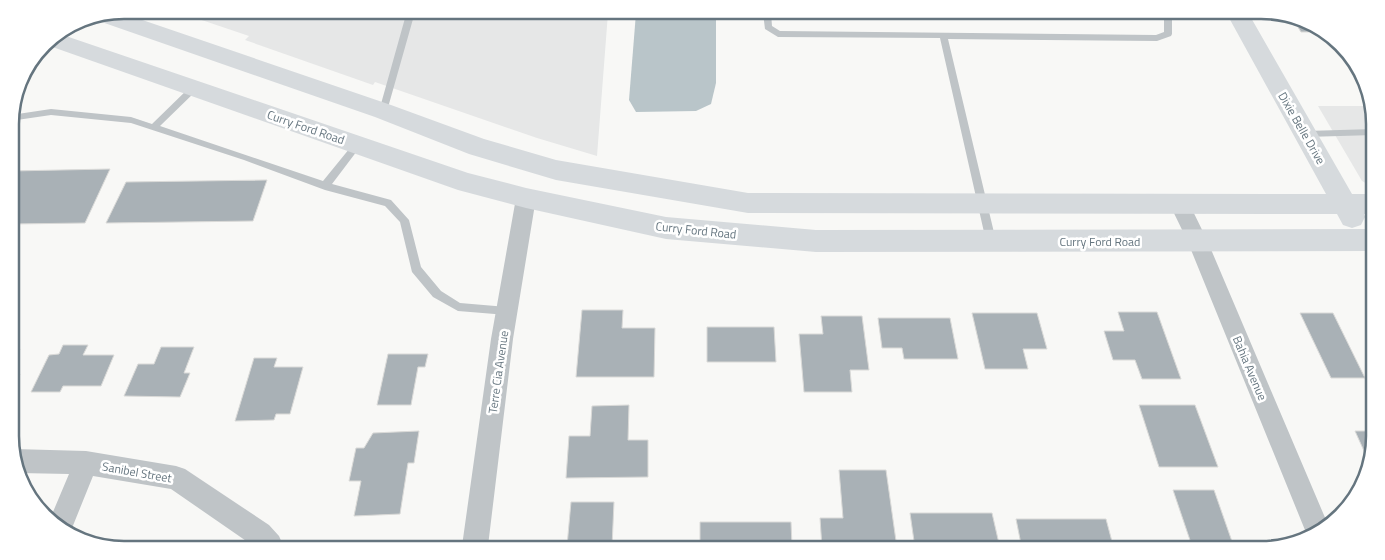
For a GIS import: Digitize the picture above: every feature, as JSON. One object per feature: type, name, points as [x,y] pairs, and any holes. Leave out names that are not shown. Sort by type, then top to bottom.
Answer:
[{"type":"main road","points":[[117,19],[382,111],[478,147],[556,170],[748,203]]},
{"type":"main road","name":"Dixie Belle Drive","points":[[1241,19],[1346,205],[1366,235]]},
{"type":"main road","name":"Curry Ford Road","points":[[59,41],[466,183],[666,228],[816,241],[1366,240]]},
{"type":"main road","points":[[526,198],[547,189],[581,191],[696,211],[748,203],[1366,204]]},
{"type":"street","name":"Terre Cia Avenue","points":[[477,541],[507,311],[526,198]]},
{"type":"street","name":"Bahia Avenue","points":[[1180,205],[1197,240],[1316,526]]},
{"type":"street","name":"Sanibel Street","points":[[22,462],[86,463],[176,478],[260,534],[266,541]]},
{"type":"street","points":[[62,521],[86,463]]},
{"type":"lane","points":[[382,111],[408,19]]},
{"type":"lane","points":[[767,19],[768,27],[778,34],[1157,38],[1168,34],[1168,19]]},
{"type":"lane","points":[[943,36],[992,241]]},
{"type":"lane","points":[[154,127],[194,88]]},
{"type":"lane","points":[[19,117],[51,112],[131,120],[325,186],[388,203],[404,220],[416,269],[437,294],[458,307],[507,311]]},
{"type":"lane","points":[[1306,134],[1366,132]]},
{"type":"lane","points":[[325,186],[357,145]]},
{"type":"shaded area","points":[[199,19],[608,19],[597,156],[537,138],[375,82],[373,85],[245,40],[249,36]]},
{"type":"shaded area","points":[[636,19],[716,19],[716,83],[711,104],[696,111],[636,112],[629,100]]},
{"type":"shaded area","points":[[1318,106],[1364,106],[1366,183],[1362,181]]},
{"type":"building","points":[[1296,25],[1312,32],[1301,32]]},
{"type":"building","points":[[110,169],[85,223],[19,224],[19,171]]},
{"type":"building","points":[[267,180],[253,221],[106,223],[126,182]]},
{"type":"building","points":[[582,310],[623,310],[622,328],[655,328],[654,377],[576,377]]},
{"type":"building","points":[[1118,312],[1157,312],[1181,379],[1142,379],[1135,360],[1113,360],[1104,331],[1124,331]]},
{"type":"building","points":[[972,313],[1037,313],[1047,349],[1023,349],[1028,369],[985,369]]},
{"type":"building","points":[[1300,313],[1333,313],[1365,378],[1331,378]]},
{"type":"building","points":[[821,316],[862,316],[869,370],[850,370],[852,392],[804,392],[799,334],[823,334]]},
{"type":"building","points":[[878,318],[950,318],[958,359],[904,359],[902,348],[882,348]]},
{"type":"building","points":[[707,327],[774,327],[776,362],[707,362]]},
{"type":"building","points":[[63,345],[88,345],[83,355],[114,355],[101,386],[63,386],[60,392],[31,392],[49,355],[59,354]]},
{"type":"building","points":[[161,347],[194,347],[184,373],[190,373],[180,397],[124,396],[138,364],[154,364]]},
{"type":"building","points":[[388,354],[428,354],[425,367],[418,367],[411,405],[377,405]]},
{"type":"building","points":[[254,358],[277,358],[274,367],[303,367],[290,414],[276,414],[274,420],[235,421]]},
{"type":"building","points":[[629,405],[628,440],[648,440],[648,477],[566,478],[569,436],[590,436],[592,406]]},
{"type":"building","points":[[1139,405],[1195,405],[1218,467],[1159,467]]},
{"type":"building","points":[[419,431],[414,463],[408,463],[400,514],[354,516],[361,481],[349,481],[356,448],[364,448],[373,433]]},
{"type":"building","points":[[1355,431],[1366,431],[1365,452]]},
{"type":"building","points":[[839,470],[886,470],[896,541],[822,541],[820,518],[843,518]]},
{"type":"building","points":[[1173,490],[1214,490],[1232,541],[1190,541]]},
{"type":"building","points":[[571,502],[614,502],[612,541],[567,541]]},
{"type":"building","points":[[910,513],[992,513],[998,541],[914,541]]},
{"type":"building","points":[[1016,519],[1106,519],[1112,541],[1020,541]]},
{"type":"building","points":[[700,522],[791,522],[792,541],[700,541]]}]
